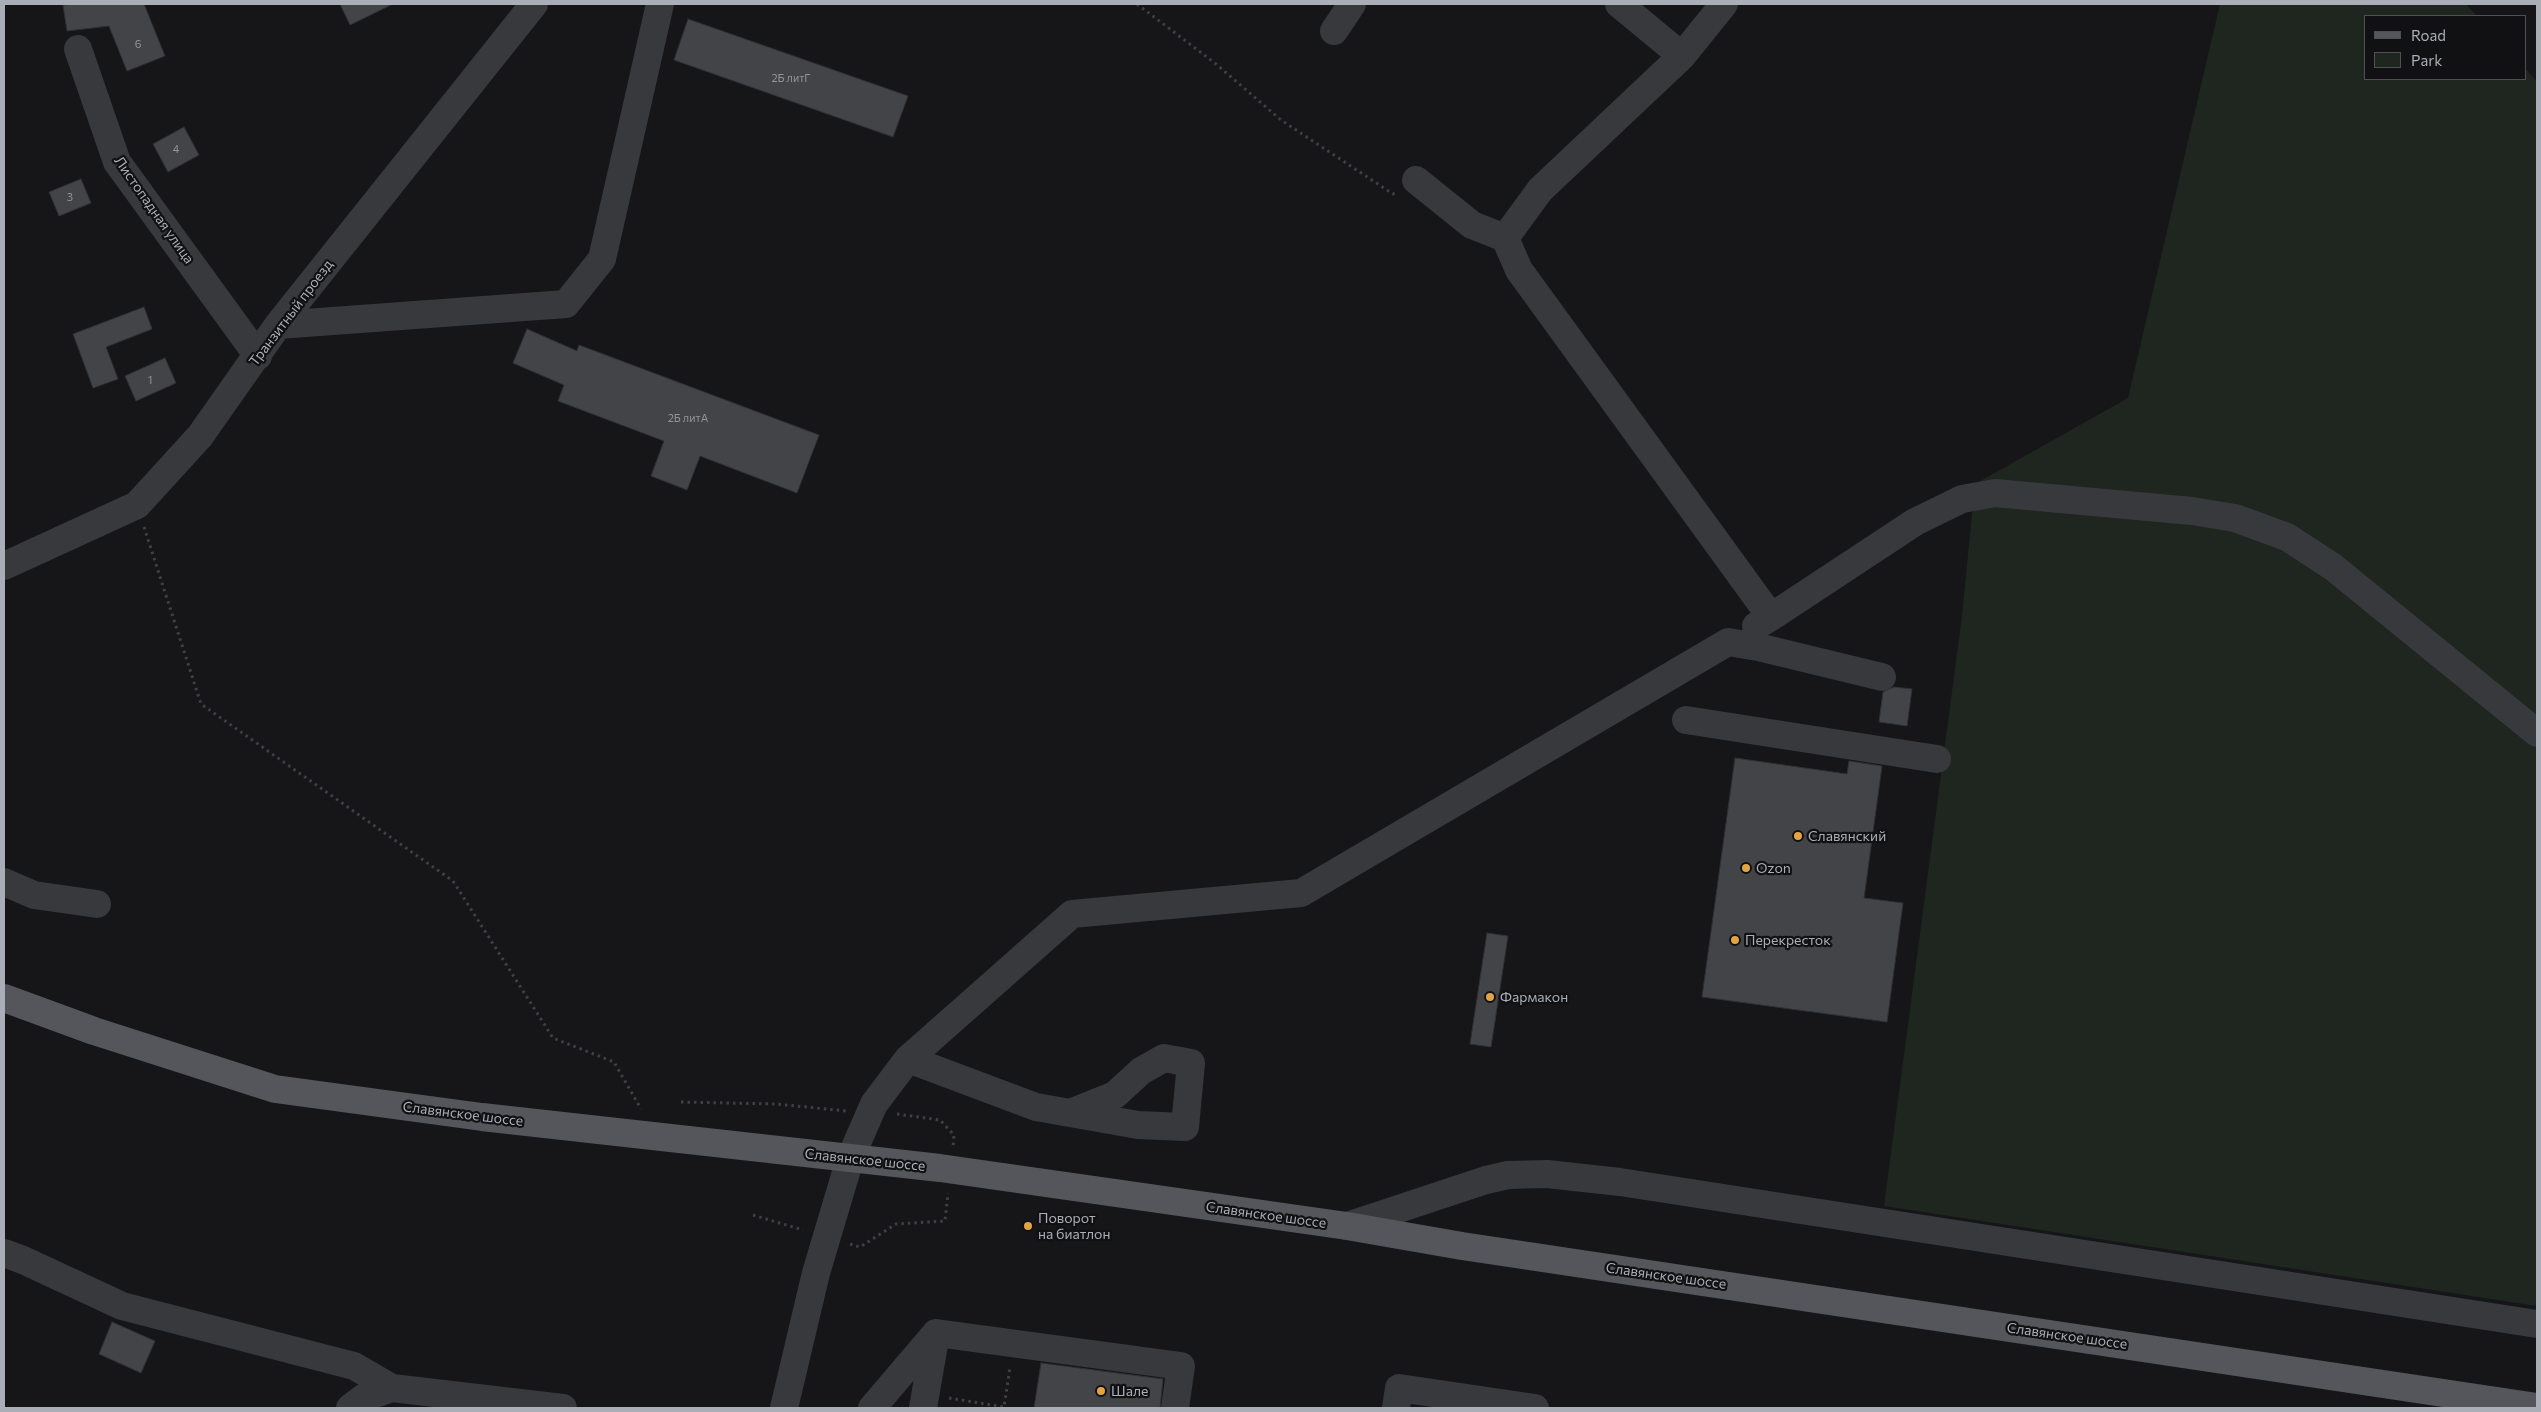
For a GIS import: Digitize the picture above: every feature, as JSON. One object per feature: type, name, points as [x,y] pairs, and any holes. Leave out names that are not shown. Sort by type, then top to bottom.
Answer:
[{"type":"main road","name":"Славянское шоссе","points":[[4,998],[94,1031],[275,1089],[482,1117],[940,1168],[1347,1226],[2537,1407]]},
{"type":"street","name":"Транзитный проезд","points":[[4,566],[137,505],[200,436],[278,325],[534,4]]},
{"type":"street","points":[[278,325],[566,304],[602,259],[660,4]]},
{"type":"street","points":[[1334,31],[1352,4]]},
{"type":"street","points":[[1619,4],[1682,56]]},
{"type":"street","points":[[1505,238],[1540,190],[1682,56],[1724,4]]},
{"type":"street","name":"Листопадная улица","points":[[78,48],[117,162],[258,356]]},
{"type":"street","points":[[1416,180],[1472,225],[1505,238],[1519,270],[1771,617]]},
{"type":"street","points":[[784,1408],[816,1273],[850,1159],[874,1104],[908,1059],[1072,914],[1301,893],[1771,617],[1915,522],[1962,499],[1995,493],[2192,511],[2235,518],[2287,537],[2333,567],[2537,733]]},
{"type":"street","points":[[1728,642],[1758,647],[1882,677]]},
{"type":"street","points":[[1686,720],[1937,759]]},
{"type":"street","points":[[4,882],[34,894],[97,904]]},
{"type":"street","points":[[908,1059],[1036,1107],[1070,1113]]},
{"type":"street","points":[[1347,1226],[1486,1180],[1508,1175],[1547,1174],[1620,1182],[2537,1324]]},
{"type":"street","points":[[4,1253],[122,1306],[354,1366],[392,1388],[564,1408]]},
{"type":"street","points":[[936,1333],[1181,1366],[1175,1408]]},
{"type":"street","points":[[880,1399],[936,1333]]},
{"type":"street","points":[[880,1399],[924,1401],[936,1333]]},
{"type":"street","points":[[350,1408],[363,1398],[392,1388]]},
{"type":"street","points":[[1396,1408],[1399,1388],[1536,1408]]},
{"type":"path","points":[[1137,4],[1216,64],[1282,120],[1393,194],[1416,180]]},
{"type":"path","points":[[137,505],[202,704],[452,881],[553,1038],[614,1062],[656,1136]]},
{"type":"path","points":[[681,1102],[776,1104]]},
{"type":"path","points":[[924,1401],[1004,1406],[1013,1343]]},
{"type":"green space","points":[[2220,4],[2466,4],[2476,15],[2364,15],[2364,80],[2526,80],[2526,69],[2537,82],[2537,1306],[1884,1206],[1962,616],[1975,484],[2128,398]]},
{"type":"building","points":[[144,4],[165,56],[127,71],[109,26],[67,31],[63,5]]},
{"type":"building","points":[[340,4],[393,4],[350,25]]},
{"type":"building","points":[[688,19],[908,96],[893,137],[674,60]]},
{"type":"building","points":[[184,127],[199,155],[168,172],[153,144]]},
{"type":"building","points":[[81,179],[91,203],[59,216],[49,192]]},
{"type":"building","points":[[144,307],[152,329],[106,347],[118,379],[93,388],[73,334]]},
{"type":"building","points":[[527,329],[577,351],[579,345],[819,435],[797,493],[700,456],[687,490],[651,476],[664,441],[558,401],[564,385],[513,363]]},
{"type":"building","points":[[165,358],[176,383],[136,401],[125,376]]},
{"type":"building","points":[[1894,687],[1912,689],[1907,726],[1879,722],[1883,692]]},
{"type":"building","name":"Славянский","points":[[1735,758],[1847,774],[1849,761],[1882,766],[1864,898],[1903,903],[1887,1022],[1702,997]]},
{"type":"building","points":[[1487,933],[1508,936],[1491,1047],[1470,1044]]},
{"type":"building","points":[[112,1322],[155,1341],[141,1373],[99,1354]]},
{"type":"building","name":"Шале","points":[[1041,1363],[1163,1379],[1160,1408],[1034,1408]]},
{"type":"place","name":"Славянский","points":[[1798,836]]},
{"type":"place","name":"Ozon","points":[[1746,868]]},
{"type":"place","name":"Перекресток","points":[[1735,940]]},
{"type":"place","name":"Фармакон","points":[[1490,997]]},
{"type":"place","name":"Поворот на биатлон","points":[[1028,1226]]},
{"type":"place","name":"Шале","points":[[1101,1391]]}]
